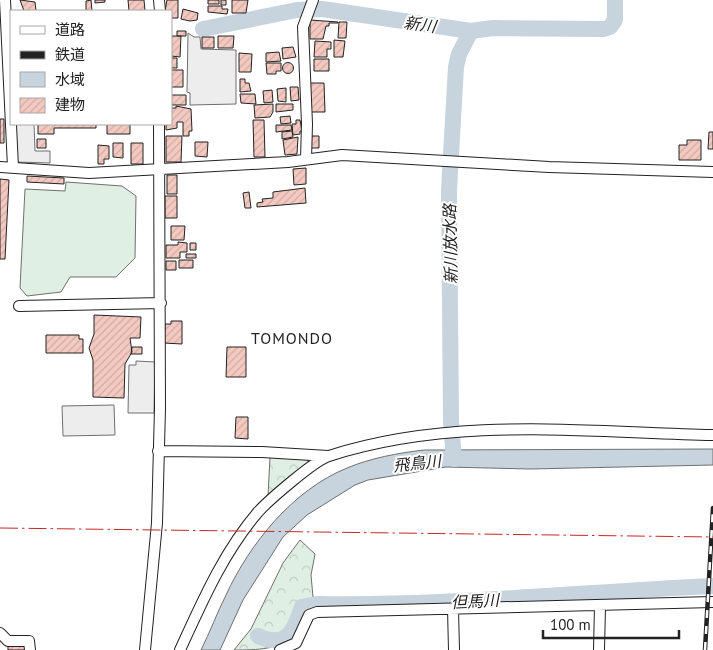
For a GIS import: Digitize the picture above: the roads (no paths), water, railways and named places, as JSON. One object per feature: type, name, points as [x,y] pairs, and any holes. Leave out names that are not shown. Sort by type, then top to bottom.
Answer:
[{"type":"street","points":[[5,0],[10,105]]},
{"type":"street","points":[[306,159],[307,124],[303,28],[313,0]]},
{"type":"street","points":[[11,125],[13,168]]},
{"type":"street","points":[[145,650],[157,523],[161,303],[159,125]]},
{"type":"street","points":[[0,167],[88,173],[342,155],[549,167],[710,172]]},
{"type":"street","points":[[18,306],[161,303]]},
{"type":"street","points":[[158,451],[262,452],[328,456],[382,441],[444,432],[491,429],[713,435]]},
{"type":"street","points":[[180,650],[214,577],[259,511],[274,497],[328,456]]},
{"type":"street","points":[[280,650],[297,646],[309,615],[316,612],[713,602]]},
{"type":"street","points":[[599,650],[600,606]]},
{"type":"street","points":[[453,609],[454,650]]},
{"type":"street","points":[[0,633],[8,642],[29,641],[30,650]]},
{"type":"water","name":"飛鳥川","points":[[713,449],[713,465],[530,469],[446,467],[368,480],[355,485],[307,515],[283,537],[243,600],[220,650],[201,650],[247,556],[275,520],[309,490],[347,468],[385,456],[424,450]]},
{"type":"waterway","name":"新川","points":[[203,29],[297,10],[322,9],[471,31],[493,28],[604,29],[610,27],[615,20],[615,0]]},
{"type":"waterway","name":"新川放水路","points":[[454,459],[451,422],[449,190],[456,67],[459,54],[471,31]]},
{"type":"waterway","name":"但馬川","points":[[258,636],[276,640],[283,639],[292,630],[302,607],[319,604],[467,601],[713,586]]},
{"type":"railway","points":[[705,650],[713,508]]},
{"type":"district","name":"TOMONDO","points":[[292,338]]}]
